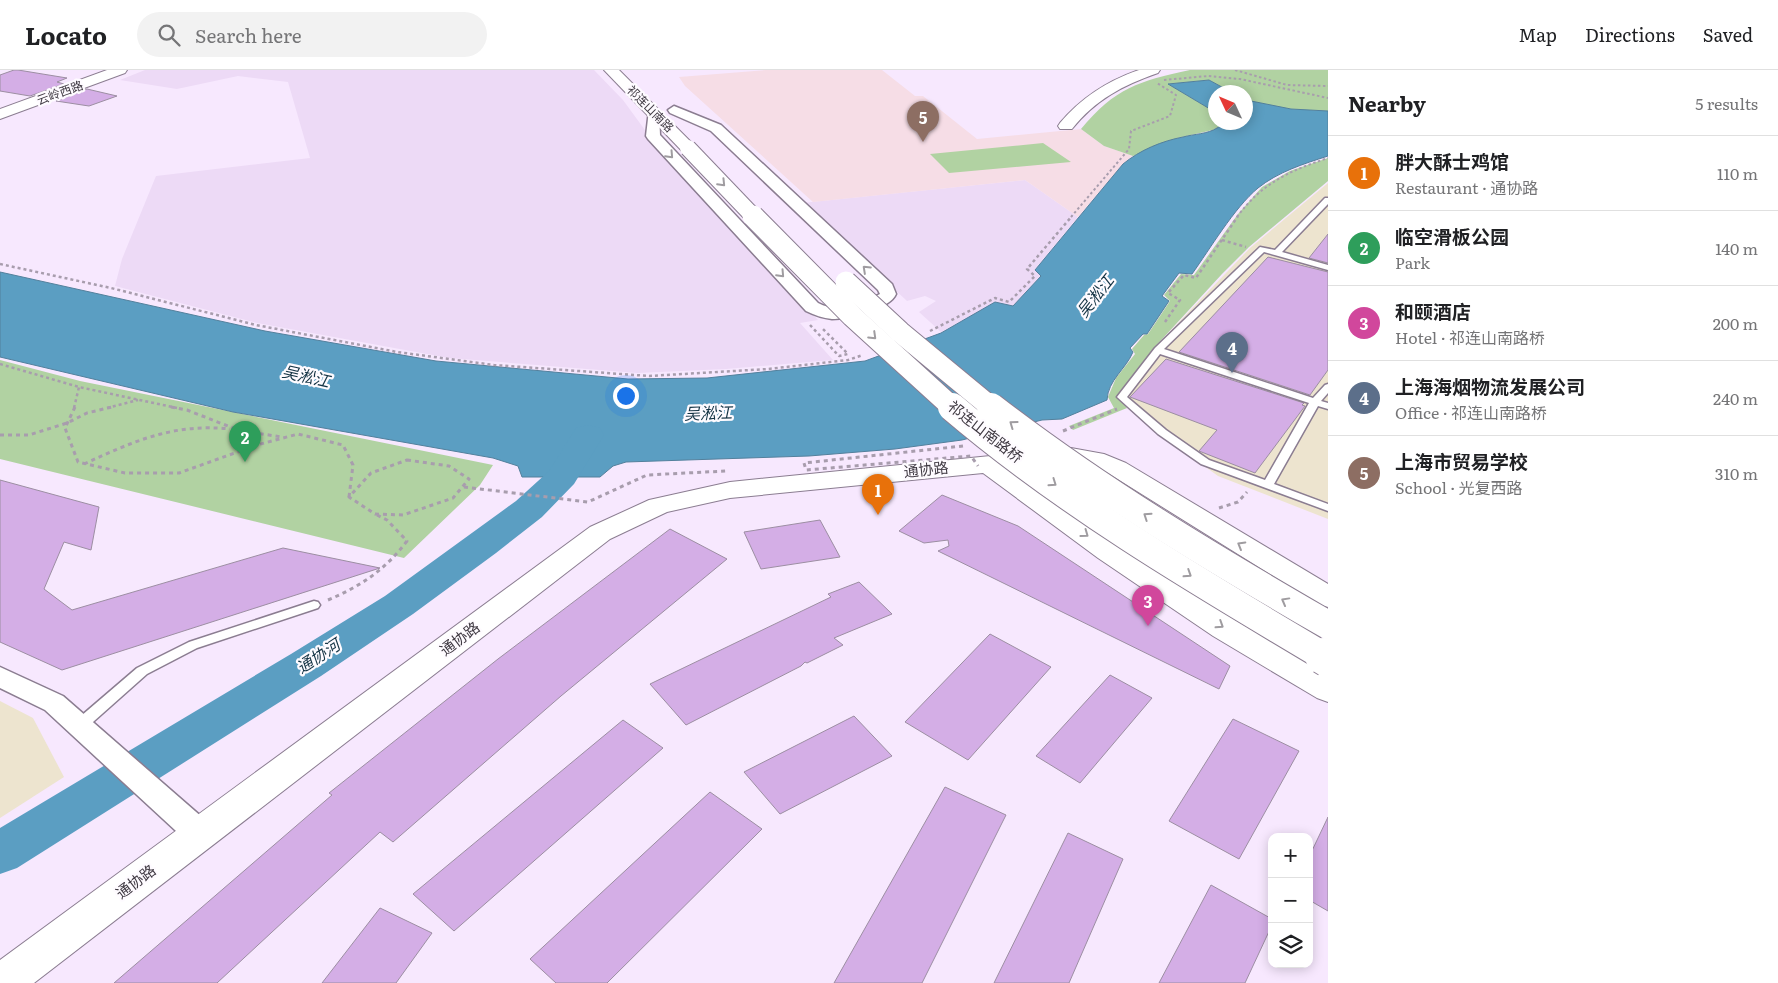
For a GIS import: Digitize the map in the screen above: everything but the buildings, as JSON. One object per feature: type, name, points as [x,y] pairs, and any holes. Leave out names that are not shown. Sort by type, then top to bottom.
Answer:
[{"type":"main road","name":"云岭西路","points":[[0,114],[120,70]]},
{"type":"main road","name":"祁连山南路","points":[[611,70],[653,113],[700,143]]},
{"type":"main road","points":[[1066,126],[1090,98],[1109,86],[1153,70]]},
{"type":"main road","name":"祁连山南路","points":[[660,97],[674,110],[700,143]]},
{"type":"main road","name":"祁连山南路桥","points":[[700,143],[852,314],[910,371],[988,458],[1138,542],[1236,605],[1328,659]]},
{"type":"main road","name":"祁连山南路桥","points":[[700,143],[891,326],[986,404],[1067,463],[1164,527],[1262,588],[1328,625]]},
{"type":"main road","name":"通协路","points":[[2,983],[192,827],[600,533],[659,506],[730,490],[988,458],[1071,456],[1106,463],[1328,597]]},
{"type":"main road","points":[[988,458],[1125,562],[1224,628],[1328,690]]},
{"type":"street","points":[[653,113],[653,136],[818,312],[835,315],[887,296],[888,291],[886,288],[716,128],[674,110]]},
{"type":"street","points":[[0,677],[54,703],[192,827]]},
{"type":"lane","points":[[1277,253],[1328,200]]},
{"type":"lane","points":[[1328,268],[1263,249],[1158,350],[1122,397],[1162,432],[1205,462],[1328,508]]},
{"type":"lane","points":[[1158,350],[1328,406]]},
{"type":"lane","points":[[1263,483],[1328,386]]},
{"type":"lane","points":[[79,726],[142,671],[193,645],[314,605]]},
{"type":"path","points":[[1234,70],[1287,85],[1328,86]]},
{"type":"path","points":[[922,334],[940,327],[996,298],[1008,302],[1036,276],[1027,269],[1129,149],[1131,131],[1170,116],[1176,95],[1155,81],[1208,76],[1240,79],[1328,98]]},
{"type":"path","points":[[1165,323],[1180,300],[1168,293],[1184,275],[1196,278],[1250,200],[1264,186],[1306,165],[1328,158]]},
{"type":"path","points":[[1222,240],[1250,248]]},
{"type":"path","points":[[0,264],[110,288],[256,325],[397,352],[494,365],[649,376],[777,368],[848,360],[867,354]]},
{"type":"path","points":[[810,324],[839,356],[848,354],[818,324],[852,314]]},
{"type":"path","points":[[0,364],[79,387],[187,410],[238,430]]},
{"type":"path","points":[[79,387],[77,402],[65,428],[78,462],[126,474],[179,473],[257,445],[298,434],[343,445],[353,466],[349,497]]},
{"type":"path","points":[[0,435],[29,435],[67,424],[87,413],[139,400]]},
{"type":"path","points":[[1058,433],[1121,408]]},
{"type":"path","points":[[84,464],[130,443],[177,427],[238,430],[285,438]]},
{"type":"path","points":[[988,458],[804,463],[806,470],[971,456],[988,458]]},
{"type":"path","points":[[349,497],[371,473],[407,460],[431,461],[461,471],[468,479],[464,487],[453,498],[403,515],[375,514]]},
{"type":"path","points":[[464,487],[588,502],[630,483]]},
{"type":"path","points":[[1210,511],[1238,502],[1263,483]]},
{"type":"path","points":[[314,605],[361,587],[391,564],[407,541],[388,520],[349,497]]},
{"type":"shaded area","points":[[145,70],[594,70],[623,100],[650,137],[818,320],[800,323],[833,360],[726,369],[637,373],[449,358],[257,323],[115,286],[122,259],[156,176],[310,158],[288,82],[238,76],[177,89],[120,80]]},
{"type":"shaded area","points":[[766,70],[882,70],[915,96],[923,96],[977,139],[1081,129],[1104,146],[1133,156],[1123,164],[1078,217],[1025,180],[813,202],[685,86],[679,77]]},
{"type":"shaded area","points":[[1025,180],[1078,217],[1035,269],[1041,275],[1013,306],[995,303],[941,332],[919,312],[936,301],[925,296],[907,301],[802,203]]},
{"type":"shaded area","points":[[1328,183],[1328,519],[1218,476],[1160,434],[1118,397],[1153,349],[1250,248]]},
{"type":"shaded area","points":[[0,701],[33,718],[64,777],[0,818]]},
{"type":"green space","points":[[1190,70],[1328,70],[1328,111],[1286,108],[1256,103],[1253,102],[1253,85],[1218,85],[1209,80],[1168,84],[1208,108],[1208,130],[1213,130],[1178,138],[1133,156],[1104,146],[1081,129],[1093,115],[1117,95],[1129,88],[1156,78]]},
{"type":"green space","points":[[1043,143],[1071,162],[949,173],[930,154]]},
{"type":"green space","points":[[1328,158],[1328,181],[1249,247],[1153,349],[1118,397],[1127,408],[1073,430],[1069,426],[1114,408],[1108,397],[1116,378],[1135,354],[1132,349],[1144,335],[1148,334],[1170,301],[1164,295],[1181,274],[1194,275],[1238,214],[1262,187],[1290,171]]},
{"type":"green space","points":[[0,360],[80,381],[493,465],[480,485],[404,558],[0,459]]},
{"type":"water","points":[[1209,80],[1218,85],[1208,85],[1208,108],[1168,84]]},
{"type":"water","name":"吴淞江","points":[[1253,101],[1291,109],[1328,111],[1328,156],[1282,173],[1258,188],[1231,217],[1192,274],[1179,273],[1162,296],[1169,301],[1147,334],[1143,334],[1130,348],[1133,352],[1110,386],[1107,400],[1062,419],[1042,420],[962,440],[895,449],[809,456],[626,462],[613,466],[600,477],[522,477],[518,466],[493,458],[233,412],[0,357],[0,272],[265,331],[436,361],[628,379],[707,378],[865,361],[941,333],[995,302],[1013,306],[1041,276],[1035,270],[1123,164],[1144,150],[1159,144],[1213,130],[1253,130]]},
{"type":"waterway","name":"通协河","points":[[0,853],[306,665],[399,605],[483,545],[529,509],[562,477],[588,435]]},
{"type":"place","name":"上海市贸易学校","points":[[923,142]]},
{"type":"place","name":"上海海烟物流发展公司","points":[[1232,373]]},
{"type":"place","name":"临空滑板公园","points":[[245,462]]},
{"type":"place","name":"胖大酥士鸡馆","points":[[878,515]]},
{"type":"place","name":"和颐酒店","points":[[1148,626]]}]
